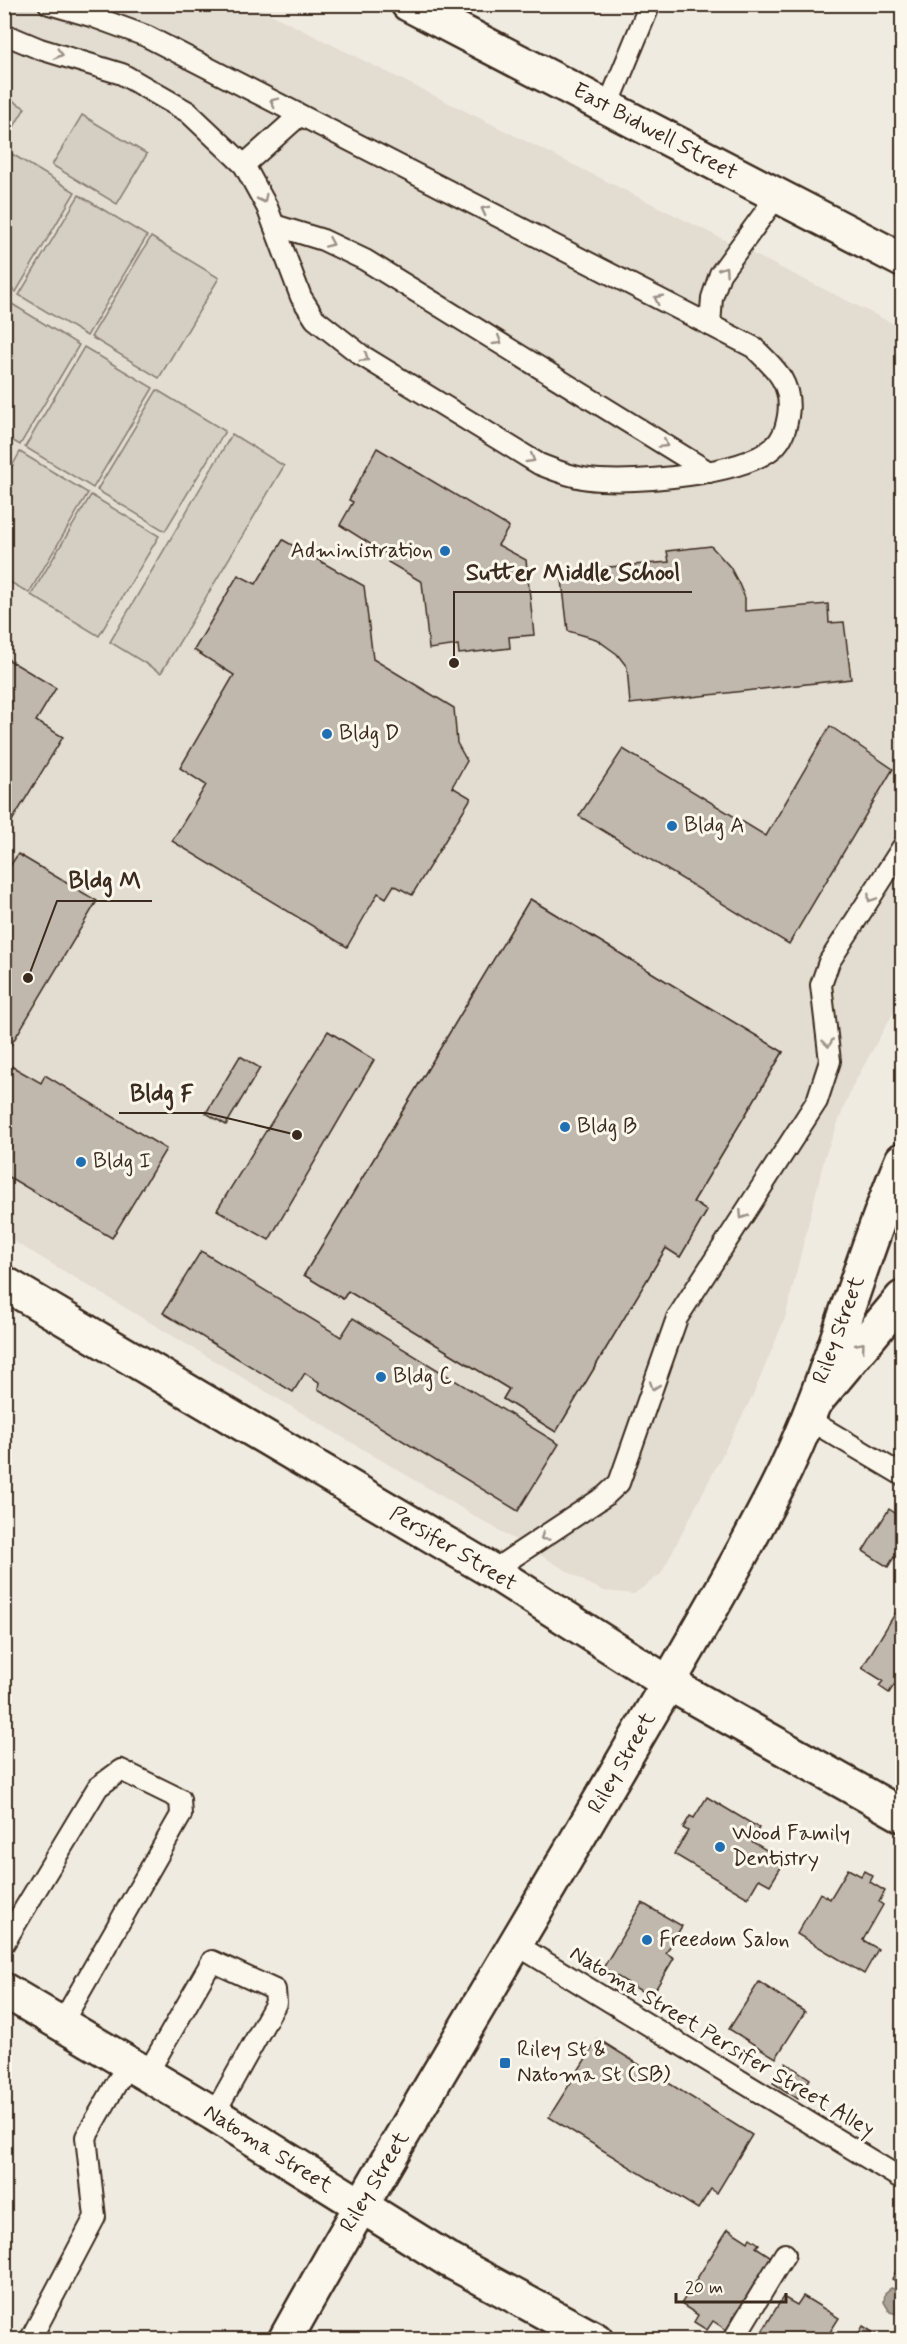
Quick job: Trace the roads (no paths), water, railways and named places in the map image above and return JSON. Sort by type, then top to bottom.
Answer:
[{"type":"main road","name":"East Bidwell Street","points":[[408,4],[903,260]]},
{"type":"main road","name":"Riley Street","points":[[285,2340],[360,2206],[517,1945],[668,1683],[776,1489],[808,1413],[903,1160]]},
{"type":"main road","name":"Persifer Street","points":[[4,1283],[492,1571],[668,1683],[903,1815]]},
{"type":"main road","points":[[808,1413],[903,1298]]},
{"type":"main road","name":"Natoma Street","points":[[4,1990],[214,2114],[450,2261],[596,2340]]},
{"type":"lane","points":[[4,34],[40,49],[122,74],[149,87],[188,112],[244,165],[274,225],[301,297],[315,319],[361,355],[538,464],[566,475],[599,480],[709,472],[751,460],[773,448],[786,430],[790,402],[780,372],[753,347],[146,36],[49,4]]},
{"type":"lane","points":[[608,106],[650,4]]},
{"type":"lane","points":[[244,165],[300,115]]},
{"type":"lane","points":[[710,326],[711,298],[720,274],[777,196]]},
{"type":"lane","points":[[274,225],[323,240],[365,260],[709,472]]},
{"type":"lane","points":[[492,1571],[605,1496],[619,1483],[676,1318],[817,1101],[830,1061],[821,985],[829,962],[903,848]]},
{"type":"lane","points":[[808,1413],[903,1475]]},
{"type":"lane","points":[[4,1943],[98,1787],[113,1773],[121,1770],[180,1799],[181,1815],[62,2023]]},
{"type":"lane","name":"Natoma Street Persifer Street Alley","points":[[517,1945],[903,2179]]},
{"type":"lane","points":[[30,2340],[95,2217],[86,2137],[212,1961],[275,1990],[276,2003],[214,2114]]},
{"type":"lane","points":[[733,2340],[785,2254]]},
{"type":"place","name":"Administration","points":[[445,551]]},
{"type":"place","name":"Sutter Middle School","points":[[454,663]]},
{"type":"place","name":"Bldg D","points":[[327,734]]},
{"type":"place","name":"Bldg A","points":[[672,826]]},
{"type":"place","name":"Bldg M","points":[[28,978]]},
{"type":"place","name":"Bldg B","points":[[565,1127]]},
{"type":"place","name":"Bldg F","points":[[297,1135]]},
{"type":"place","name":"Bldg I","points":[[81,1162]]},
{"type":"place","name":"Bldg C","points":[[381,1377]]},
{"type":"place","name":"Wood Family Dentistry","points":[[720,1847]]},
{"type":"place","name":"Freedom Salon","points":[[647,1940]]},
{"type":"place","name":"Riley St & Natoma St (SB)","points":[[505,2063]]}]
